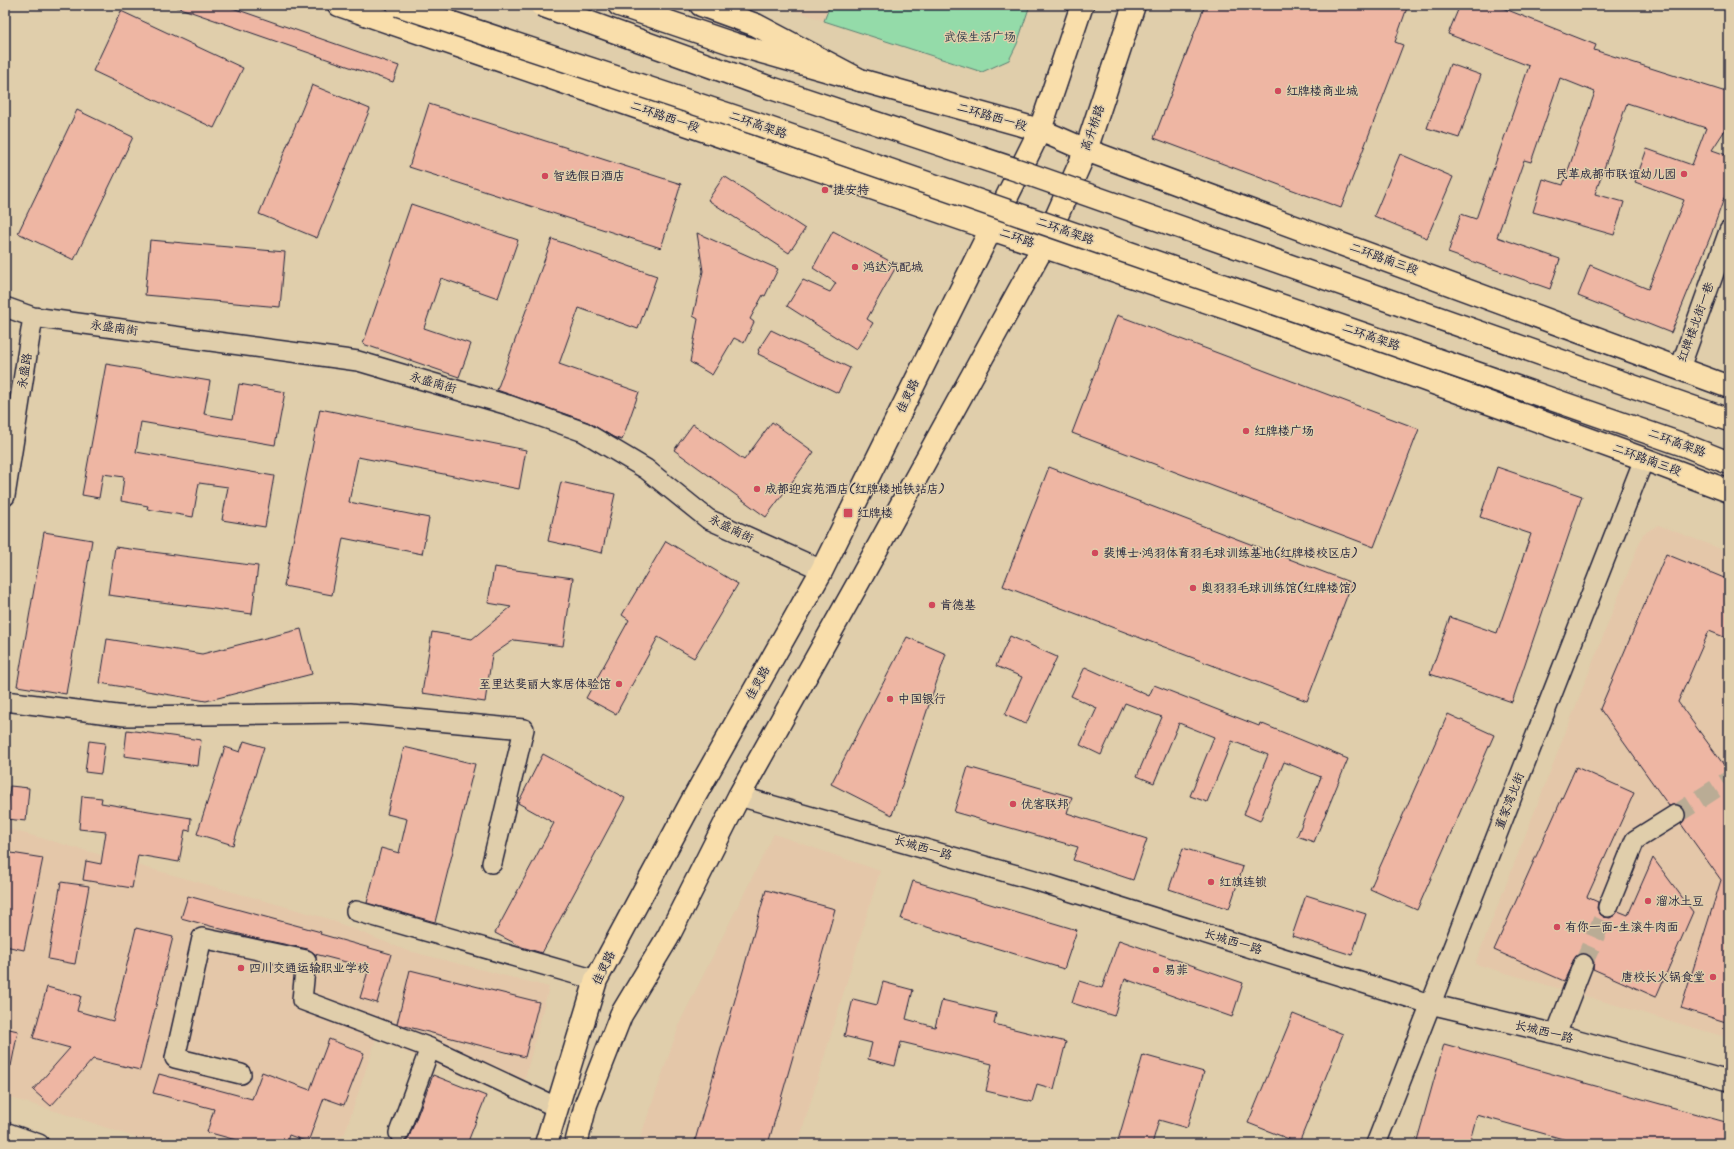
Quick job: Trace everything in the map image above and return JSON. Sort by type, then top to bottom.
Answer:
[{"type":"main road","name":"二环路西一段","points":[[339,5],[991,229]]},
{"type":"main road","name":"二环高架路","points":[[398,5],[754,123],[1684,445],[1729,463]]},
{"type":"main road","points":[[541,5],[765,86],[1020,171],[1729,420]]},
{"type":"main road","points":[[619,5],[734,44],[860,80]]},
{"type":"main road","name":"二环路西一段","points":[[701,5],[756,25],[860,80],[1040,130]]},
{"type":"main road","points":[[991,229],[1040,130],[1082,5]]},
{"type":"main road","name":"高升桥路","points":[[1043,247],[1086,150],[1134,5]]},
{"type":"main road","name":"二环路南三段","points":[[1040,130],[1086,150],[1729,386]]},
{"type":"main road","name":"二环路","points":[[991,229],[1043,247]]},
{"type":"main road","name":"佳灵路","points":[[546,1144],[556,1107],[596,980],[692,801],[822,570],[991,229]]},
{"type":"main road","points":[[576,1144],[586,1104],[621,1015],[668,937],[739,796],[1043,247]]},
{"type":"main road","name":"二环路南三段","points":[[1043,247],[1229,309],[1729,491]]},
{"type":"street","name":"红牌楼北街一巷","points":[[1680,368],[1729,231]]},
{"type":"street","name":"永盛南街","points":[[5,307],[33,317],[358,361],[508,404],[584,432],[646,469],[708,519],[822,570]]},
{"type":"street","name":"永盛路","points":[[5,496],[33,317]]},
{"type":"street","name":"董家湾北街","points":[[1376,1144],[1644,459]]},
{"type":"street","points":[[5,701],[125,716],[350,713],[524,729],[492,863]]},
{"type":"street","name":"长城西一路","points":[[739,796],[1034,880],[1430,1004],[1556,1034],[1729,1081]]},
{"type":"street","points":[[1608,906],[1635,840],[1675,815]]},
{"type":"street","points":[[356,912],[596,980]]},
{"type":"street","points":[[241,1074],[175,1058],[202,938],[306,960],[302,1000],[430,1048],[556,1107]]},
{"type":"street","points":[[1556,1034],[1583,964]]},
{"type":"street","points":[[399,1133],[430,1048]]},
{"type":"street","points":[[5,1132],[39,1144]]},
{"type":"shaded area","points":[[782,5],[830,5],[824,21]]},
{"type":"shaded area","points":[[1658,525],[1729,552],[1729,1038],[1475,964],[1643,534]]},
{"type":"shaded area","name":"四川交通运输职业学校","points":[[5,828],[326,918],[405,950],[549,987],[519,1101],[376,1039],[345,1133],[333,1144],[154,1144],[78,1118],[5,1096]]},
{"type":"shaded area","points":[[774,834],[880,871],[798,1144],[638,1144],[681,1020]]},
{"type":"green space","name":"武侯生活广场","points":[[830,5],[1030,5],[1017,44],[1009,60],[982,72],[824,21]]},
{"type":"building","points":[[178,5],[224,5],[399,66],[393,82],[177,7]]},
{"type":"building","name":"红牌楼商业城","points":[[1205,5],[1408,5],[1395,42],[1403,45],[1341,208],[1154,138]]},
{"type":"building","points":[[1460,5],[1495,5],[1596,45],[1594,50],[1729,93],[1729,124],[1712,150],[1729,156],[1729,184],[1711,235],[1671,333],[1578,296],[1590,265],[1648,289],[1684,200],[1635,182],[1647,149],[1692,165],[1706,128],[1627,103],[1595,194],[1624,202],[1614,235],[1533,212],[1543,179],[1563,185],[1595,92],[1560,78],[1531,162],[1524,160],[1497,237],[1560,259],[1550,289],[1448,253],[1461,214],[1476,219],[1529,66],[1448,34]]},
{"type":"building","points":[[121,11],[243,68],[214,128],[93,71]]},
{"type":"building","points":[[1450,64],[1481,75],[1459,138],[1427,128]]},
{"type":"building","points":[[312,85],[370,109],[317,238],[259,214]]},
{"type":"building","name":"智选假日酒店","points":[[429,104],[681,184],[661,248],[409,167]]},
{"type":"building","points":[[77,110],[133,137],[74,260],[18,233]]},
{"type":"building","points":[[1400,154],[1453,177],[1427,238],[1374,216]]},
{"type":"building","points":[[724,176],[805,229],[789,253],[708,200]]},
{"type":"building","points":[[411,204],[518,240],[498,298],[441,278],[424,328],[471,344],[459,377],[363,344]]},
{"type":"building","points":[[833,231],[897,265],[867,319],[873,323],[856,350],[787,306],[803,280],[830,292],[836,283],[813,268]]},
{"type":"building","points":[[697,233],[778,269],[765,296],[763,295],[750,319],[754,322],[744,343],[734,338],[712,375],[690,362],[698,319],[693,316],[703,271]]},
{"type":"building","points":[[552,239],[657,276],[638,329],[579,308],[559,364],[639,392],[622,440],[613,437],[588,422],[497,390]]},
{"type":"building","points":[[150,240],[285,252],[280,307],[145,295]]},
{"type":"building","name":"红牌楼广场","points":[[1117,315],[1419,429],[1374,547],[1072,433]]},
{"type":"building","points":[[771,330],[850,368],[838,393],[758,354],[758,350]]},
{"type":"building","points":[[106,364],[210,381],[204,414],[233,419],[239,384],[285,392],[275,445],[141,422],[136,452],[274,476],[265,527],[222,520],[228,487],[199,483],[193,517],[147,509],[148,506],[121,501],[124,477],[103,474],[99,498],[82,495]]},
{"type":"building","points":[[320,409],[526,450],[519,489],[358,457],[349,502],[429,518],[422,554],[343,538],[332,595],[284,586]]},
{"type":"building","name":"成都迎宾苑酒店(红牌楼地铁站店)","points":[[772,422],[814,452],[766,517],[674,450],[693,424],[744,460]]},
{"type":"building","points":[[1049,467],[1352,583],[1307,701],[1003,586]]},
{"type":"building","points":[[1497,467],[1582,496],[1512,702],[1430,674],[1450,617],[1497,633],[1531,534],[1480,517]]},
{"type":"building","points":[[561,482],[615,494],[602,553],[548,541]]},
{"type":"building","points":[[44,532],[92,540],[66,694],[17,686]]},
{"type":"building","points":[[666,541],[738,584],[694,658],[658,637],[616,714],[586,698],[629,620],[622,615]]},
{"type":"building","points":[[115,547],[258,566],[252,614],[108,595]]},
{"type":"building","points":[[1666,554],[1729,580],[1729,639],[1709,631],[1678,702],[1729,772],[1729,1023],[1681,1008],[1721,880],[1681,824],[1686,815],[1684,809],[1675,804],[1669,806],[1600,709]]},
{"type":"building","points":[[494,567],[573,578],[563,646],[514,640],[492,655],[485,702],[422,693],[432,632],[472,639],[511,607],[488,603]]},
{"type":"building","points":[[301,629],[312,674],[206,701],[100,683],[107,639],[202,654]]},
{"type":"building","points":[[1010,636],[1057,657],[1026,724],[1005,715],[1022,677],[996,666]]},
{"type":"building","points":[[907,637],[946,654],[892,815],[831,784]]},
{"type":"building","points":[[1085,667],[1149,696],[1154,685],[1259,726],[1260,723],[1348,759],[1314,842],[1297,836],[1321,777],[1284,762],[1260,821],[1244,814],[1268,755],[1232,741],[1207,802],[1190,796],[1214,737],[1179,723],[1154,783],[1137,776],[1162,717],[1125,703],[1101,755],[1080,745],[1097,708],[1071,696]]},
{"type":"building","points":[[1448,714],[1494,735],[1417,910],[1370,889]]},
{"type":"building","points":[[127,730],[201,740],[198,766],[124,756]]},
{"type":"building","points":[[89,741],[105,743],[101,774],[85,772]]},
{"type":"building","points":[[244,741],[264,747],[233,845],[197,834],[225,747],[240,752]]},
{"type":"building","points":[[404,747],[475,764],[435,922],[367,903],[381,848],[399,853],[407,819],[387,814]]},
{"type":"building","points":[[543,754],[625,798],[542,953],[522,947],[495,933],[554,823],[518,803]]},
{"type":"building","name":"优客联邦","points":[[968,767],[1072,797],[1067,813],[1147,839],[1133,880],[1073,860],[1078,847],[954,812]]},
{"type":"building","points":[[1576,767],[1634,793],[1587,897],[1598,902],[1597,908],[1600,914],[1604,917],[1610,918],[1618,911],[1628,915],[1653,858],[1693,912],[1656,997],[1593,969],[1594,962],[1587,954],[1581,953],[1576,956],[1564,981],[1494,950]]},
{"type":"building","points":[[10,786],[29,788],[26,821],[6,819]]},
{"type":"building","points":[[82,796],[102,798],[101,803],[191,818],[190,831],[185,830],[179,862],[138,855],[132,888],[83,880],[86,861],[101,864],[106,832],[79,829]]},
{"type":"building","points":[[1183,848],[1243,867],[1229,909],[1169,889]]},
{"type":"building","points":[[5,852],[43,858],[24,950],[5,946]]},
{"type":"building","points":[[913,881],[1077,930],[1064,969],[901,919]]},
{"type":"building","points":[[61,882],[89,886],[75,964],[48,959]]},
{"type":"building","points":[[766,890],[835,909],[768,1144],[694,1144]]},
{"type":"building","points":[[1306,895],[1366,914],[1352,955],[1292,936]]},
{"type":"building","points":[[188,896],[321,932],[320,934],[391,954],[377,1003],[360,998],[369,968],[315,954],[308,949],[254,938],[181,918]]},
{"type":"building","points":[[136,928],[173,937],[140,1070],[93,1059],[51,1106],[33,1090],[70,1048],[33,1038],[47,987],[81,996],[77,1011],[113,1021]]},
{"type":"building","points":[[1119,940],[1243,983],[1232,1017],[1125,979],[1114,1016],[1072,1003],[1079,981],[1102,988]]},
{"type":"building","points":[[410,970],[539,1002],[525,1057],[397,1024]]},
{"type":"building","points":[[883,982],[913,990],[906,1019],[935,1027],[942,1000],[996,1013],[994,1024],[1066,1042],[1054,1089],[1037,1084],[1032,1102],[986,1091],[992,1064],[901,1042],[895,1066],[868,1059],[872,1043],[844,1036],[853,999],[877,1005]]},
{"type":"building","points":[[1293,1014],[1343,1034],[1299,1143],[1248,1123]]},
{"type":"building","points":[[5,1028],[18,1031],[11,1066],[5,1066]]},
{"type":"building","points":[[329,1039],[364,1053],[344,1105],[324,1098],[308,1142],[289,1135],[286,1144],[235,1144],[236,1140],[207,1132],[214,1109],[153,1093],[159,1074],[252,1099],[262,1072],[310,1090]]},
{"type":"building","points":[[1444,1044],[1729,1123],[1729,1144],[1581,1144],[1477,1115],[1469,1144],[1416,1144]]},
{"type":"building","points":[[1143,1055],[1204,1072],[1187,1128],[1159,1120],[1152,1144],[1117,1144]]},
{"type":"building","points":[[433,1075],[486,1096],[467,1144],[405,1144]]},
{"type":"tunnel","points":[[1675,815],[1729,780]]},
{"type":"tunnel","points":[[1583,964],[1608,907]]},
{"type":"place","name":"红牌楼商业城","points":[[1278,91]]},
{"type":"place","name":"民革成都市联谊幼儿园","points":[[1684,174]]},
{"type":"place","name":"智选假日酒店","points":[[545,176]]},
{"type":"place","name":"捷安特","points":[[825,190]]},
{"type":"place","name":"鸿达汽配城","points":[[855,267]]},
{"type":"place","name":"红牌楼广场","points":[[1246,431]]},
{"type":"place","name":"成都迎宾苑酒店(红牌楼地铁站店)","points":[[757,489]]},
{"type":"place","name":"红牌楼","points":[[848,513]]},
{"type":"place","name":"裴博士·鸿羽体育羽毛球训练基地(红牌楼校区店)","points":[[1095,553]]},
{"type":"place","name":"奥羽羽毛球训练馆(红牌楼馆)","points":[[1193,588]]},
{"type":"place","name":"肯德基","points":[[932,605]]},
{"type":"place","name":"至里达斐丽大家居体验馆","points":[[619,684]]},
{"type":"place","name":"中国银行","points":[[890,699]]},
{"type":"place","name":"优客联邦","points":[[1013,804]]},
{"type":"place","name":"红旗连锁","points":[[1211,882]]},
{"type":"place","name":"溜冰土豆","points":[[1648,901]]},
{"type":"place","name":"有你一面-生滚牛肉面","points":[[1557,927]]},
{"type":"place","name":"四川交通运输职业学校","points":[[241,968]]},
{"type":"place","name":"易菲","points":[[1156,970]]},
{"type":"place","name":"唐校长火锅食堂","points":[[1713,977]]}]
